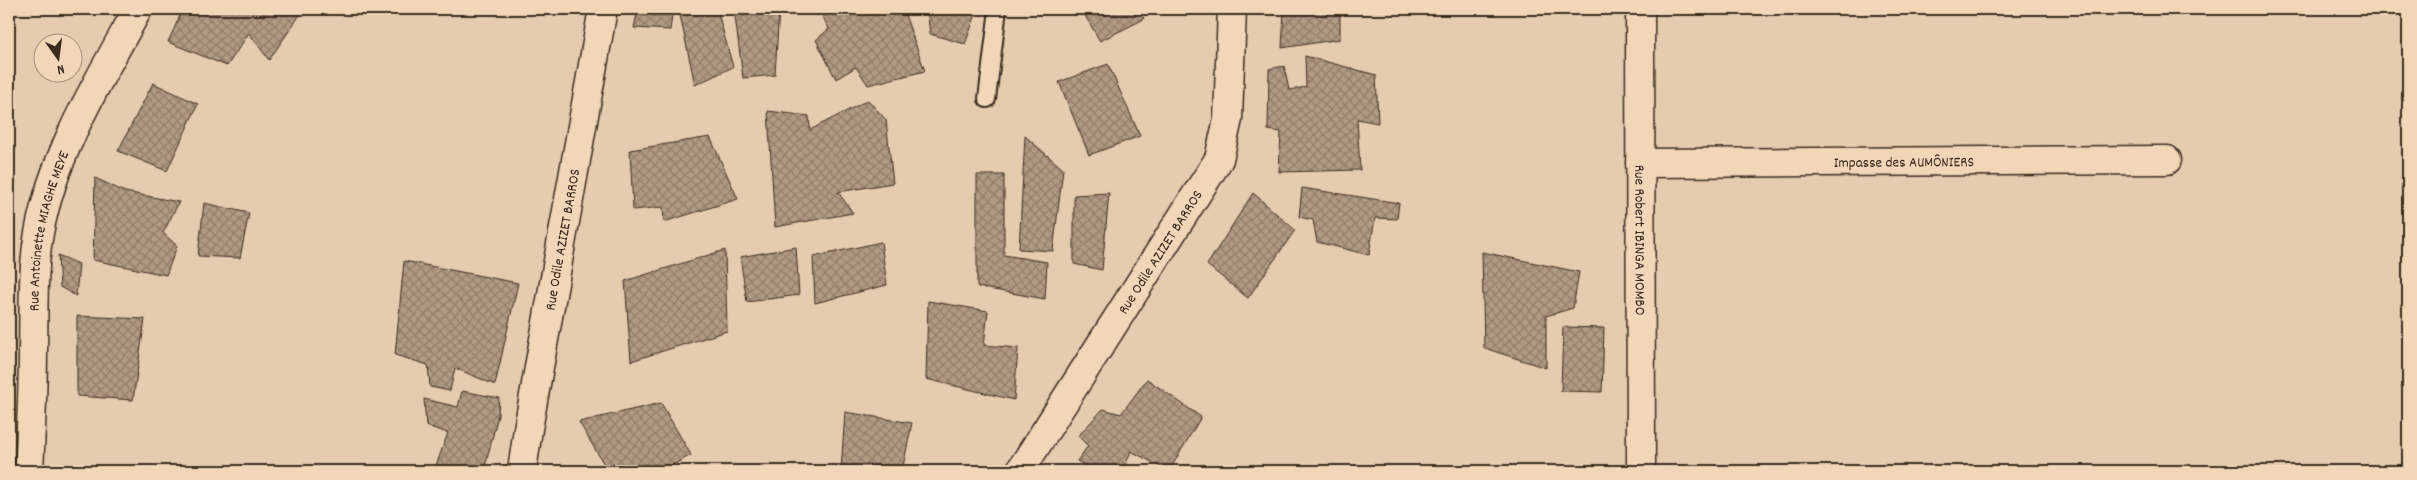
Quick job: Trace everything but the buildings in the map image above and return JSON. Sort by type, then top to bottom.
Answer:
[{"type":"street","name":"Rue Antoinette MIAGHE MEYE","points":[[29,471],[33,395],[34,289],[39,234],[51,184],[83,111],[138,9]]},
{"type":"street","name":"Rue Odile AZIZET BARROS","points":[[522,471],[603,9]]},
{"type":"street","name":"Rue Odile AZIZET BARROS","points":[[1020,471],[1219,159],[1228,119],[1232,9]]},
{"type":"street","name":"Rue Robert IBINGA MOMBO","points":[[1640,9],[1640,471]]},
{"type":"street","name":"Impasse des AUMÔNIERS","points":[[1640,163],[2167,160]]},
{"type":"lane","points":[[987,99],[998,9]]}]
